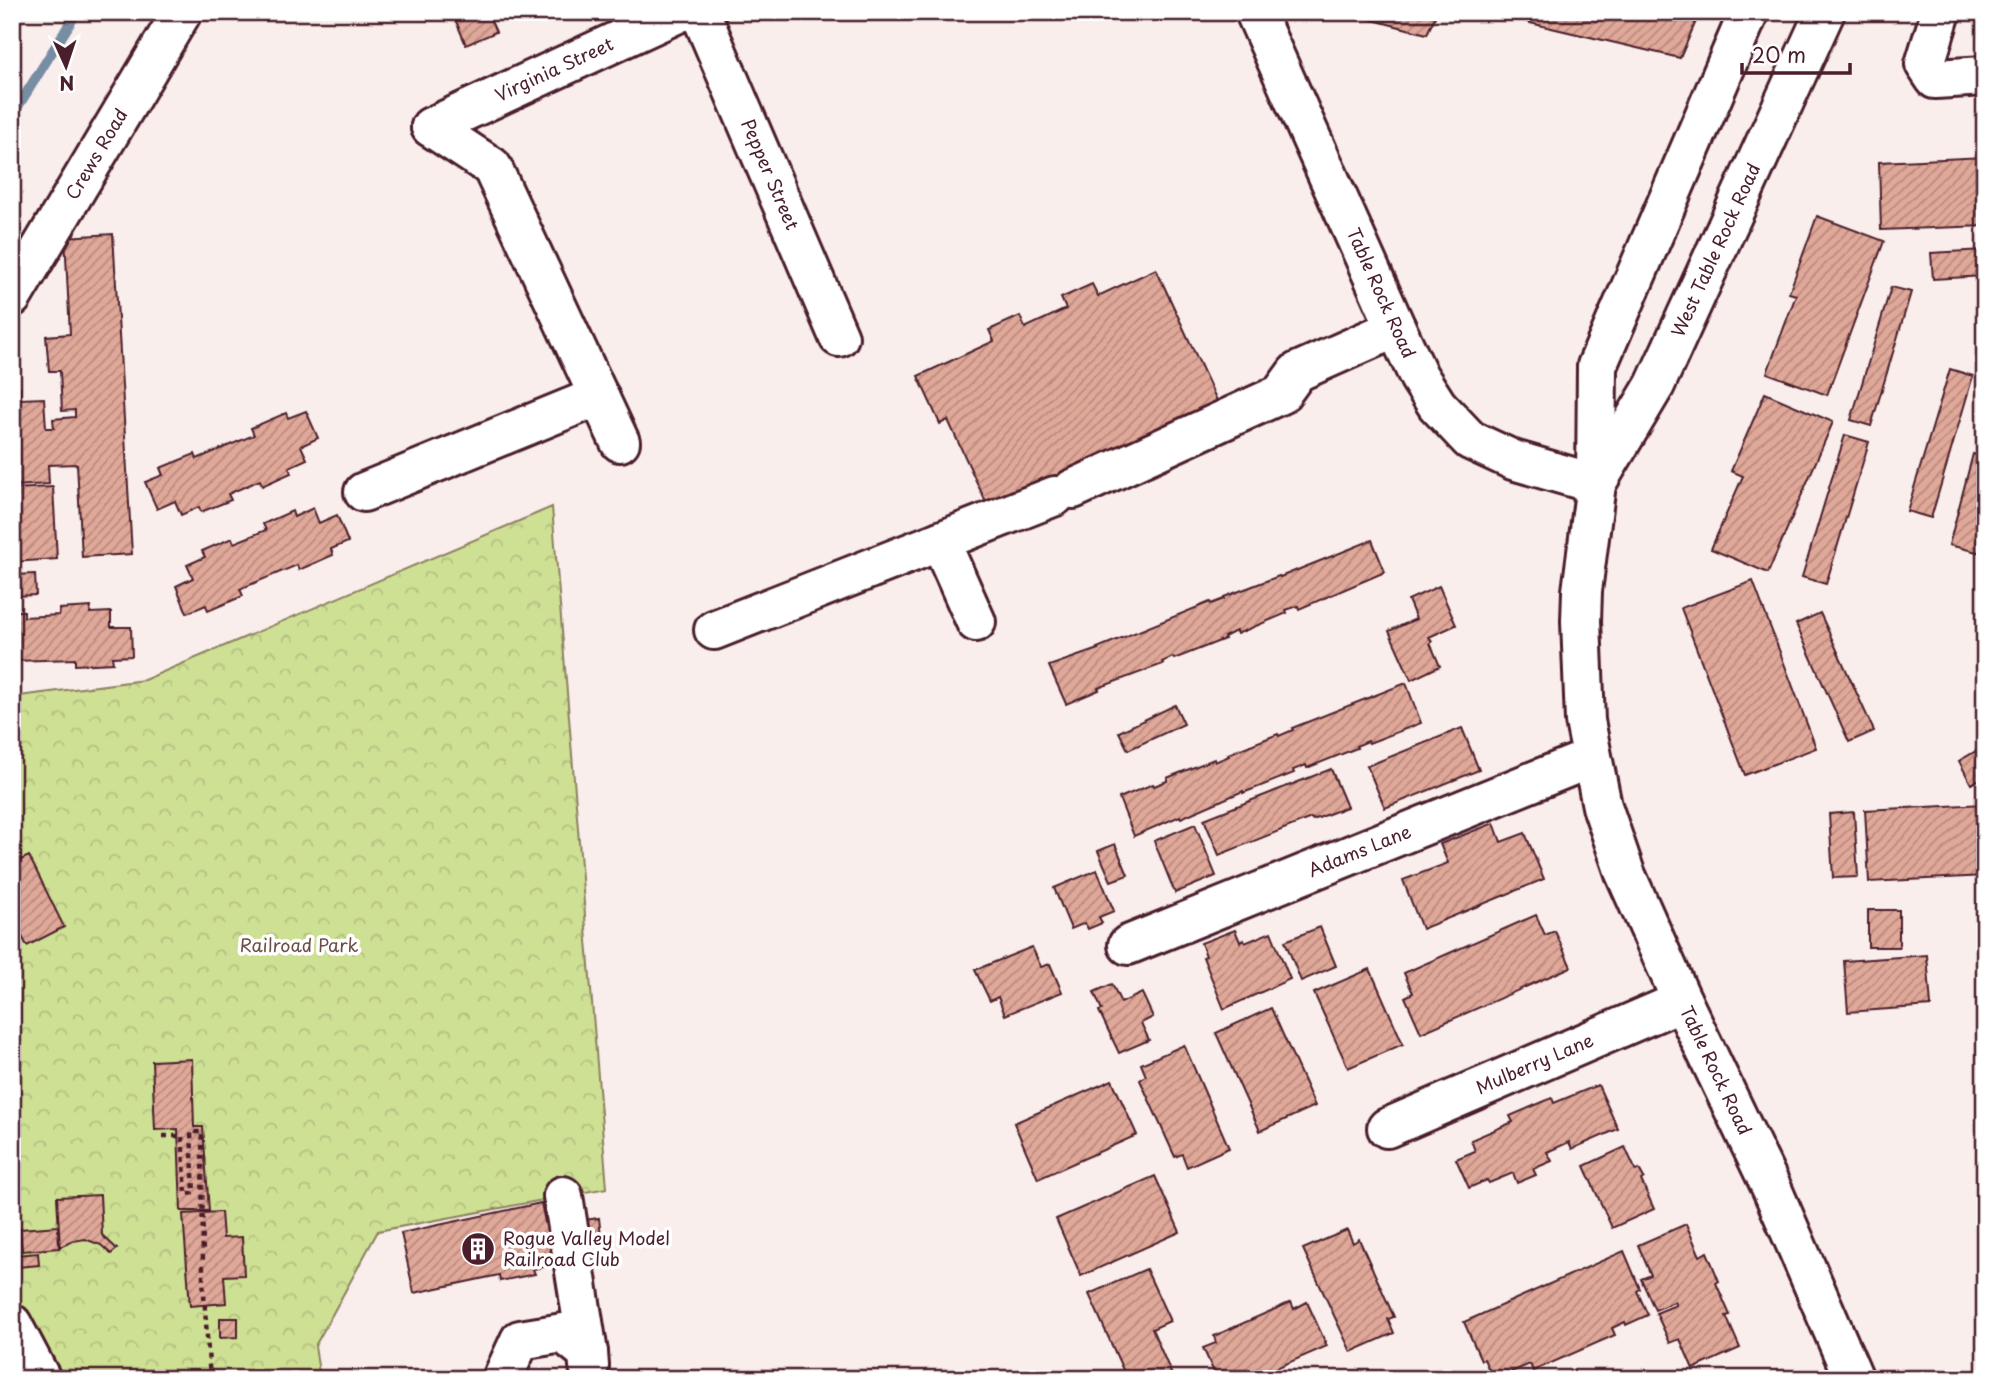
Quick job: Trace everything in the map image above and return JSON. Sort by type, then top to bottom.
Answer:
[{"type":"street","name":"Crews Road","points":[[12,297],[182,12]]},
{"type":"street","name":"Virginia Street","points":[[598,396],[492,167],[431,127],[680,12]]},
{"type":"street","name":"Pepper Street","points":[[700,12],[839,337]]},
{"type":"street","name":"Table Rock Road","points":[[1255,12],[1396,328],[1419,377],[1437,405],[1470,440],[1513,460],[1596,484]]},
{"type":"street","name":"West Table Rock Road","points":[[1591,758],[1585,721],[1581,621],[1596,484],[1597,366],[1749,12]]},
{"type":"street","name":"West Table Rock Road","points":[[1596,484],[1655,386],[1825,12]]},
{"type":"street","points":[[1941,12],[1925,64],[1935,79],[1985,76]]},
{"type":"street","points":[[714,629],[1064,492],[1281,394],[1297,372],[1396,328]]},
{"type":"street","points":[[364,492],[598,396],[620,442]]},
{"type":"street","points":[[940,541],[976,622]]},
{"type":"street","name":"Table Rock Road","points":[[1591,758],[1602,806],[1625,873],[1682,1001],[1772,1189],[1854,1379]]},
{"type":"street","name":"Adams Lane","points":[[1128,945],[1591,758]]},
{"type":"street","name":"Mulberry Lane","points":[[1387,1128],[1682,1001]]},
{"type":"street","points":[[563,1196],[589,1366]]},
{"type":"street","points":[[12,1324],[41,1379]]},
{"type":"street","points":[[502,1379],[520,1340],[563,1333],[589,1366]]},
{"type":"path","points":[[163,1136],[181,1136],[186,1194],[194,1193],[191,1132],[202,1132],[203,1280],[209,1379]]},
{"type":"green space","name":"Railroad Park","points":[[552,507],[607,1188],[378,1231],[315,1346],[320,1379],[12,1379],[12,697],[144,680]]},
{"type":"building","points":[[452,12],[487,12],[496,32],[466,45]]},
{"type":"building","points":[[1342,12],[1437,12],[1427,34]]},
{"type":"building","points":[[1504,12],[1700,12],[1680,58],[1530,23]]},
{"type":"building","points":[[1985,157],[1985,226],[1881,230],[1879,162]]},
{"type":"building","points":[[1817,216],[1884,241],[1827,395],[1767,373],[1796,295],[1789,293]]},
{"type":"building","points":[[113,234],[132,554],[82,557],[77,464],[48,465],[49,484],[12,486],[12,388],[20,387],[20,399],[44,398],[46,428],[54,428],[53,419],[75,417],[75,410],[62,411],[60,371],[49,371],[46,336],[70,334],[65,237]]},
{"type":"building","points":[[1985,250],[1985,276],[1933,279],[1931,253]]},
{"type":"building","points":[[1156,269],[1219,405],[989,509],[948,420],[940,424],[918,376],[994,341],[989,330],[1020,316],[1025,328],[1066,309],[1061,298],[1092,284],[1098,296]]},
{"type":"building","points":[[1891,287],[1911,292],[1871,426],[1851,420]]},
{"type":"building","points":[[1950,369],[1973,376],[1931,518],[1907,511]]},
{"type":"building","points":[[1765,393],[1833,422],[1768,573],[1711,549],[1743,476],[1731,471]]},
{"type":"building","points":[[306,411],[318,438],[301,446],[307,459],[289,467],[291,473],[262,486],[260,480],[228,494],[231,500],[201,512],[199,507],[181,515],[175,501],[157,509],[145,482],[163,475],[160,468],[195,454],[197,459],[254,435],[251,428],[286,413],[288,418]]},
{"type":"building","points":[[1845,435],[1869,442],[1826,584],[1802,577]]},
{"type":"building","points":[[1973,454],[1985,457],[1985,554],[1949,545]]},
{"type":"building","points":[[53,487],[57,559],[12,562],[12,489]]},
{"type":"building","points":[[313,508],[319,523],[337,515],[348,542],[331,549],[333,555],[299,570],[297,565],[240,589],[243,596],[208,611],[206,605],[187,613],[176,586],[193,578],[187,565],[205,557],[202,551],[232,538],[234,543],[266,530],[263,524],[292,511],[294,517]]},
{"type":"building","points":[[1372,540],[1385,572],[1299,609],[1298,606],[1286,610],[1287,613],[1237,634],[1236,631],[1224,637],[1225,639],[1174,659],[1173,657],[1162,662],[1163,664],[1098,688],[1099,690],[1066,704],[1049,666]]},
{"type":"building","points":[[35,574],[36,595],[12,596],[12,575]]},
{"type":"building","points":[[1753,581],[1816,748],[1745,775],[1681,608]]},
{"type":"building","points":[[1439,586],[1456,625],[1429,637],[1440,666],[1411,680],[1389,631],[1416,619],[1408,600]]},
{"type":"building","points":[[91,607],[90,613],[111,612],[111,627],[131,627],[132,656],[112,657],[113,663],[75,665],[75,659],[14,661],[12,669],[12,611],[24,611],[24,617],[59,615],[59,609]]},
{"type":"building","points":[[1820,613],[1874,731],[1849,742],[1796,624]]},
{"type":"building","points":[[1406,683],[1421,723],[1369,743],[1368,741],[1307,768],[1306,765],[1293,770],[1294,773],[1134,836],[1119,798],[1167,781],[1167,778],[1214,759],[1215,762],[1229,756],[1228,754],[1278,734],[1279,736],[1293,730],[1292,728]]},
{"type":"building","points":[[1175,705],[1184,724],[1128,750],[1119,732]]},
{"type":"building","points":[[1462,728],[1479,770],[1385,808],[1367,766]]},
{"type":"building","points":[[1983,747],[1985,776],[1971,784],[1959,761]]},
{"type":"building","points":[[1331,769],[1347,807],[1313,820],[1311,818],[1219,855],[1204,819]]},
{"type":"building","points":[[1985,804],[1985,876],[1869,882],[1865,810]]},
{"type":"building","points":[[1854,812],[1858,877],[1833,878],[1829,814]]},
{"type":"building","points":[[1494,823],[1501,842],[1525,833],[1544,879],[1422,929],[1403,880],[1448,863],[1440,844]]},
{"type":"building","points":[[1195,824],[1216,876],[1175,893],[1154,841]]},
{"type":"building","points":[[1115,844],[1128,875],[1111,881],[1098,851]]},
{"type":"building","points":[[29,856],[64,927],[27,946],[12,917],[12,864]]},
{"type":"building","points":[[1097,870],[1114,911],[1099,917],[1102,923],[1088,929],[1085,923],[1071,929],[1054,888]]},
{"type":"building","points":[[1868,910],[1899,910],[1899,947],[1868,947]]},
{"type":"building","points":[[1536,915],[1545,935],[1555,931],[1571,967],[1421,1033],[1405,997],[1413,993],[1404,973]]},
{"type":"building","points":[[1320,927],[1336,966],[1301,981],[1285,941]]},
{"type":"building","points":[[1235,930],[1240,942],[1244,940],[1245,943],[1271,932],[1290,979],[1224,1009],[1203,957],[1206,956],[1201,943]]},
{"type":"building","points":[[1985,931],[1985,957],[1981,958],[1976,932]]},
{"type":"building","points":[[1032,947],[1041,967],[1050,964],[1062,992],[1005,1015],[998,997],[990,1001],[975,970]]},
{"type":"building","points":[[1927,955],[1931,1006],[1848,1012],[1844,961]]},
{"type":"building","points":[[1370,969],[1403,1044],[1348,1068],[1314,993]]},
{"type":"building","points":[[1112,984],[1121,1003],[1142,993],[1153,1017],[1141,1023],[1149,1040],[1119,1053],[1099,1011],[1102,1010],[1094,992]]},
{"type":"building","points":[[1271,1008],[1315,1106],[1260,1131],[1216,1033]]},
{"type":"building","points":[[1184,1045],[1229,1148],[1187,1167],[1182,1154],[1175,1157],[1140,1080],[1146,1076],[1141,1064]]},
{"type":"building","points":[[192,1059],[194,1127],[203,1127],[209,1211],[181,1211],[178,1129],[155,1130],[152,1061]]},
{"type":"building","points":[[1112,1080],[1137,1135],[1038,1179],[1014,1123]]},
{"type":"building","points":[[1598,1085],[1618,1129],[1572,1149],[1569,1142],[1547,1152],[1552,1161],[1533,1169],[1536,1175],[1517,1183],[1513,1173],[1469,1188],[1456,1159],[1475,1151],[1471,1140],[1513,1122],[1510,1116],[1552,1098],[1554,1103]]},
{"type":"building","points":[[1625,1147],[1636,1171],[1639,1169],[1644,1178],[1641,1180],[1654,1209],[1612,1228],[1584,1166]]},
{"type":"building","points":[[1155,1176],[1180,1232],[1081,1276],[1056,1219]]},
{"type":"building","points":[[100,1195],[102,1235],[117,1249],[111,1254],[101,1245],[85,1239],[60,1247],[57,1197]]},
{"type":"building","name":"Rogue Valley Model Railroad Club","points":[[541,1203],[554,1265],[533,1269],[535,1274],[500,1281],[499,1275],[414,1293],[401,1233]]},
{"type":"building","points":[[221,1212],[223,1238],[242,1237],[244,1275],[224,1276],[226,1303],[190,1306],[183,1214]]},
{"type":"building","points":[[599,1218],[601,1237],[579,1240],[577,1221]]},
{"type":"building","points":[[1686,1224],[1700,1256],[1707,1252],[1719,1281],[1716,1283],[1730,1315],[1726,1316],[1740,1348],[1693,1369],[1680,1339],[1670,1343],[1656,1313],[1676,1305],[1674,1302],[1655,1310],[1641,1279],[1651,1275],[1638,1245]]},
{"type":"building","points":[[58,1226],[59,1248],[22,1251],[20,1229]]},
{"type":"building","points":[[1347,1230],[1353,1243],[1359,1239],[1394,1317],[1388,1319],[1394,1333],[1351,1352],[1303,1249]]},
{"type":"building","points":[[1624,1251],[1648,1315],[1612,1328],[1615,1335],[1533,1371],[1530,1364],[1511,1372],[1512,1376],[1507,1379],[1493,1379],[1464,1322]]},
{"type":"building","points":[[38,1253],[39,1265],[18,1267],[17,1255]]},
{"type":"building","points":[[1146,1269],[1170,1321],[1152,1329],[1172,1375],[1165,1379],[1127,1379],[1089,1294]]},
{"type":"building","points":[[1291,1302],[1294,1309],[1307,1302],[1327,1346],[1251,1379],[1217,1379],[1203,1348],[1216,1343],[1214,1336]]},
{"type":"building","points":[[220,1318],[238,1318],[238,1337],[220,1338]]},
{"type":"waterway","points":[[12,116],[77,12]]},
{"type":"place","name":"Rogue Valley Model Railroad Club","points":[[478,1249]]}]
